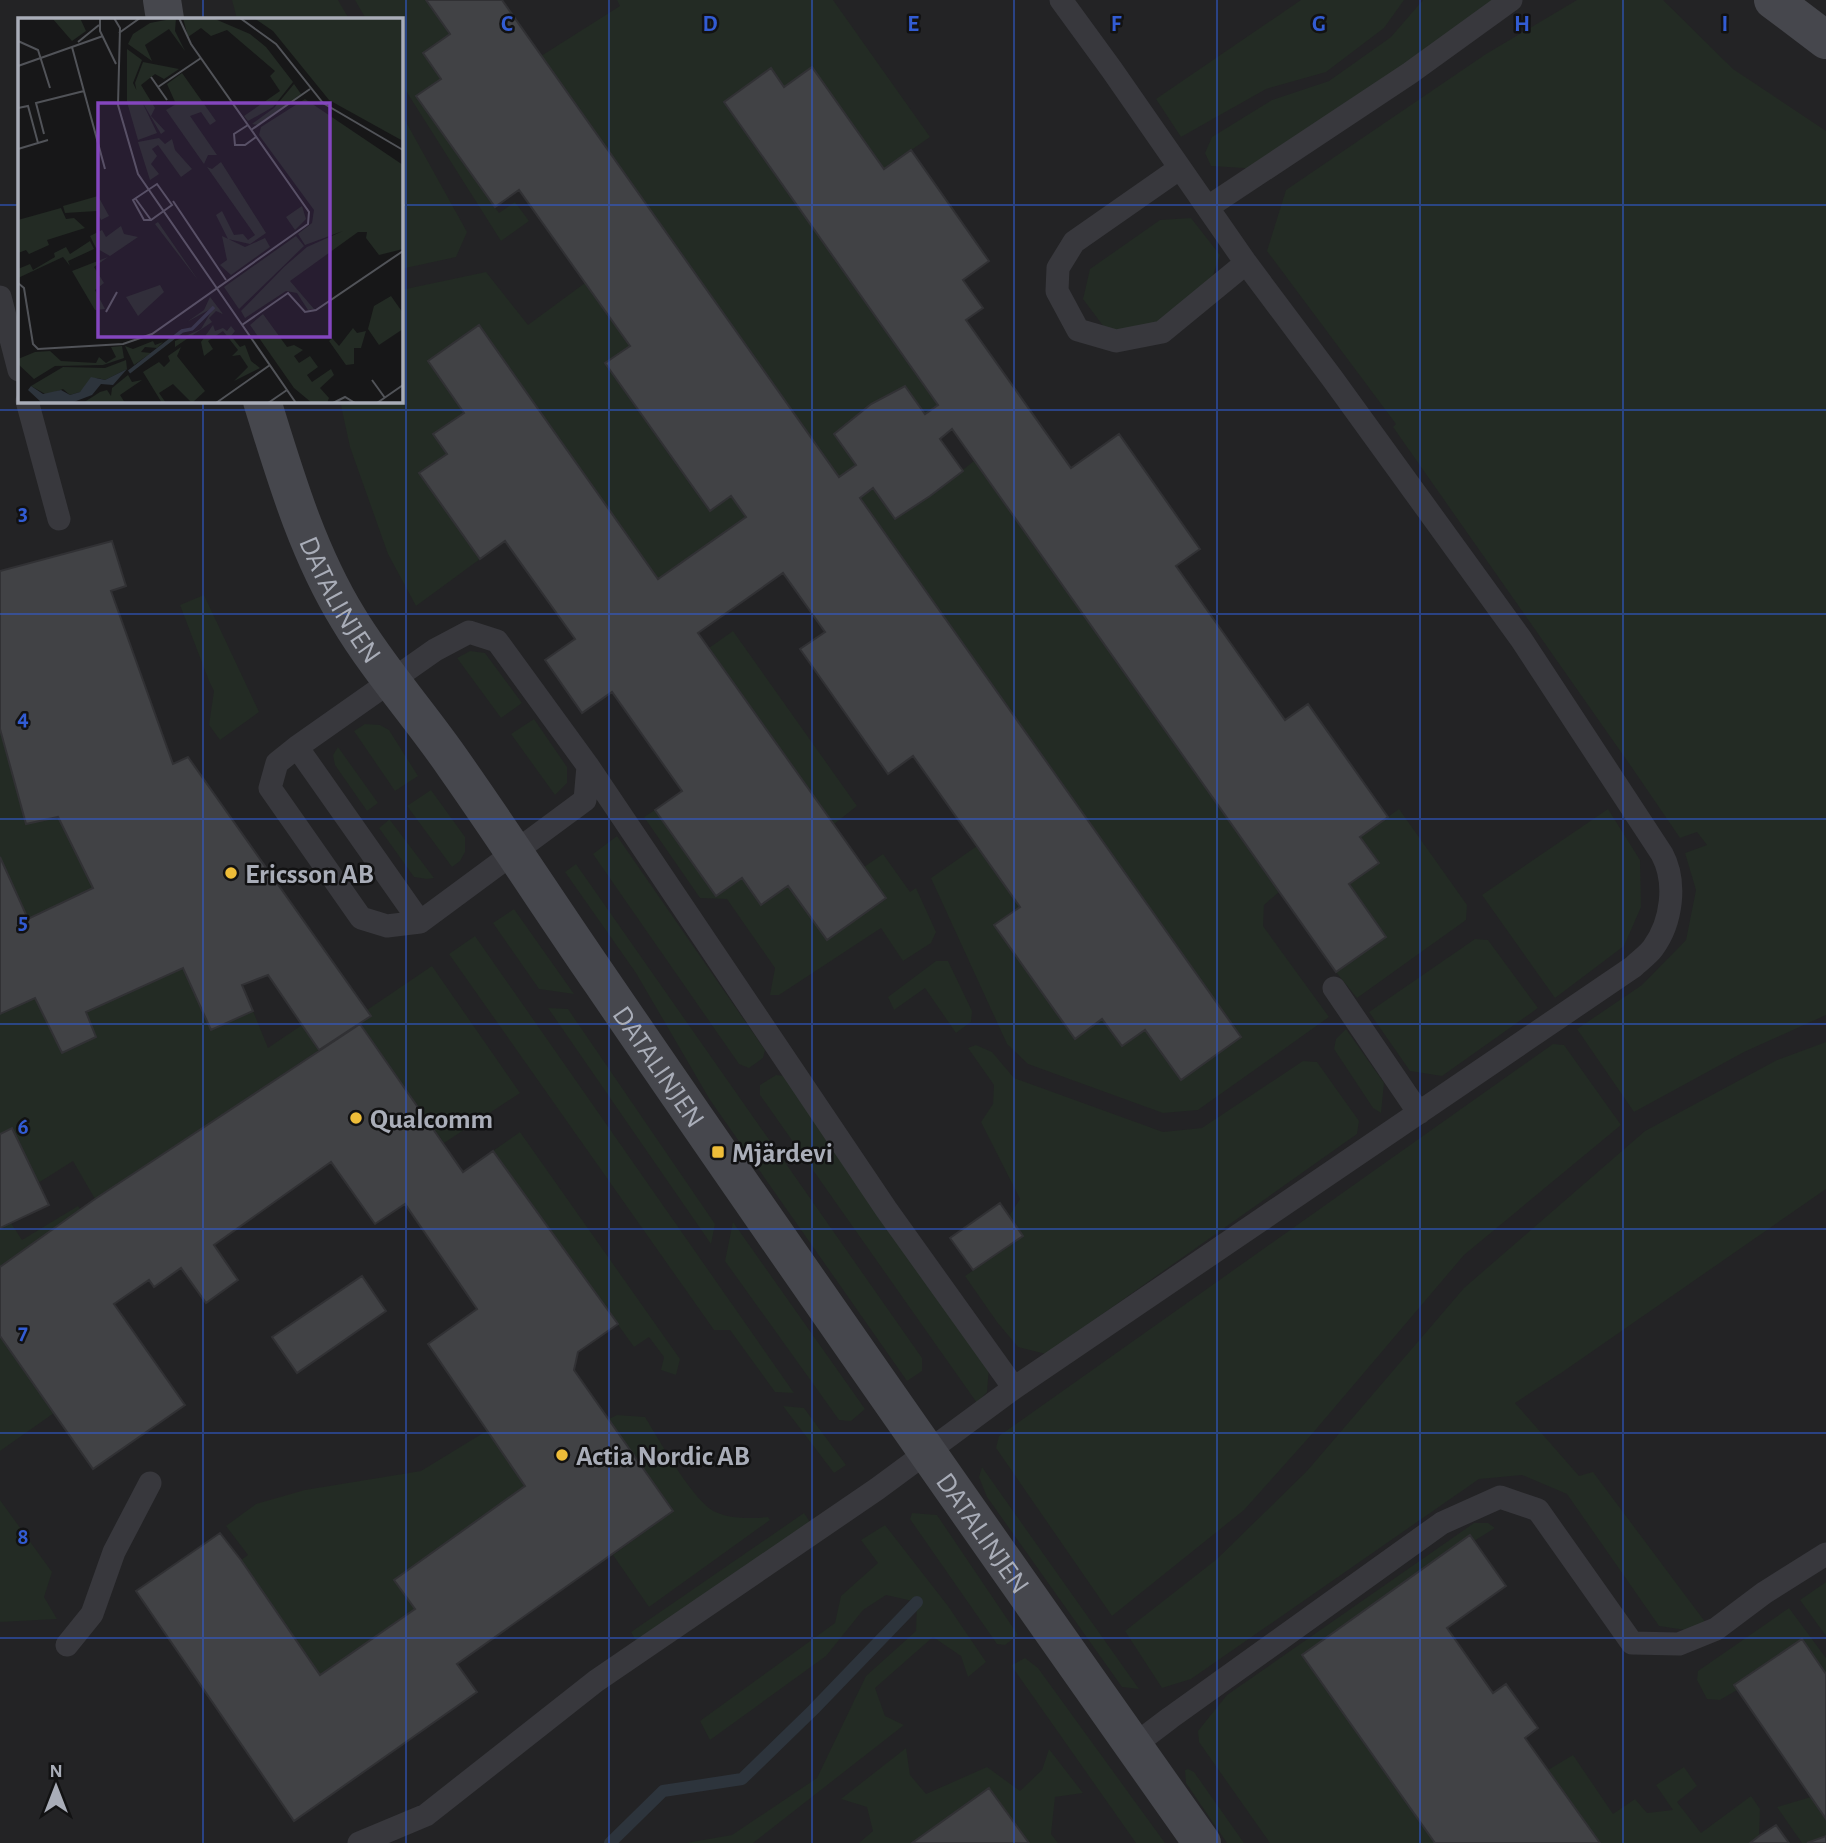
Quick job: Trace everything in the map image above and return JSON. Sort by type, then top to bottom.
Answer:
[{"type":"street","points":[[162,0],[165,18]]},
{"type":"street","points":[[1773,0],[1826,40]]},
{"type":"street","name":"DATALINJEN","points":[[262,402],[288,484],[315,555],[348,618],[453,763],[926,1452],[1202,1843]]},
{"type":"lane","points":[[359,1843],[426,1815],[596,1681],[877,1489],[1014,1388],[1633,967],[1653,948],[1664,925],[1670,901],[1671,878],[1668,866],[1521,639],[1246,263],[1061,0]]},
{"type":"lane","points":[[1208,207],[1410,73],[1511,0]]},
{"type":"lane","points":[[1181,168],[1073,242],[1058,268],[1057,291],[1078,330],[1116,341],[1162,332],[1246,263]]},
{"type":"lane","points":[[0,297],[18,366]]},
{"type":"lane","points":[[27,402],[58,519]]},
{"type":"lane","points":[[588,765],[585,800],[420,922],[387,926],[361,918],[270,788],[277,764],[297,747],[435,650],[470,632],[497,641],[588,765],[886,1209],[1014,1388]]},
{"type":"lane","points":[[297,747],[420,922]]},
{"type":"lane","points":[[1334,988],[1419,1113]]},
{"type":"lane","points":[[67,1645],[92,1614],[114,1552],[150,1483]]},
{"type":"lane","points":[[1133,1746],[1442,1523],[1500,1497],[1538,1510],[1632,1643],[1679,1644],[1716,1629],[1826,1554]]},
{"type":"shaded area","points":[[0,0],[1826,0],[1826,1843],[0,1843]]},
{"type":"shaded area","points":[[232,0],[338,0],[348,18],[237,18]]},
{"type":"shaded area","points":[[355,0],[426,0],[450,34],[423,53],[441,79],[416,96],[499,213],[515,202],[529,221],[501,241],[402,85],[402,18],[365,18]]},
{"type":"shaded area","points":[[617,0],[833,0],[930,137],[884,169],[812,67],[784,87],[771,69],[724,102],[938,405],[925,414],[905,386],[871,404],[835,434],[856,465],[839,477],[541,56],[620,6]]},
{"type":"shaded area","points":[[1301,0],[1404,0],[1384,28],[1326,72],[1266,89],[1181,137],[1156,99]]},
{"type":"shaded area","points":[[1423,0],[1499,0],[1260,169],[1211,166],[1205,153],[1212,137],[1272,100],[1329,81],[1391,37]]},
{"type":"shaded area","points":[[1577,0],[1663,0],[1733,69],[1826,131],[1826,1015],[1744,1052],[1634,1112],[1577,1029],[1642,985],[1686,940],[1696,890],[1685,853],[1707,845],[1697,832],[1680,838],[1393,427],[1396,424],[1267,251],[1286,190],[1486,54]]},
{"type":"shaded area","points":[[402,115],[467,232],[456,257],[402,269]]},
{"type":"shaded area","points":[[1191,218],[1220,255],[1212,278],[1156,325],[1122,334],[1104,327],[1083,299],[1090,269],[1160,220]]},
{"type":"shaded area","points":[[486,272],[528,325],[585,283],[630,346],[605,364],[709,511],[731,496],[746,517],[658,579],[478,325],[428,361],[464,413],[434,434],[447,454],[419,473],[480,559],[416,606],[388,554],[350,447],[340,402],[402,402],[402,290]]},
{"type":"shaded area","points":[[974,461],[1279,892],[1264,905],[1263,926],[1329,1017],[1198,1110],[1163,1113],[1028,1064],[1007,1044],[931,878],[977,846],[1020,907],[994,925],[1074,1038],[1102,1019],[1122,1046],[1145,1030],[1181,1080],[1241,1037],[860,498],[873,488],[895,518],[930,496]]},
{"type":"shaded area","points":[[204,595],[259,712],[220,740],[209,725],[214,691],[180,605]]},
{"type":"shaded area","points":[[733,631],[857,806],[834,824],[709,648]]},
{"type":"shaded area","points":[[470,651],[485,653],[522,703],[501,718],[457,658]]},
{"type":"shaded area","points":[[534,719],[567,767],[567,783],[555,795],[511,734]]},
{"type":"shaded area","points":[[365,724],[380,725],[389,730],[418,776],[395,791],[354,731]]},
{"type":"shaded area","points":[[0,729],[26,823],[58,817],[93,888],[28,919],[0,857]]},
{"type":"shaded area","points":[[338,747],[378,803],[367,811],[335,765],[333,755]]},
{"type":"shaded area","points":[[431,790],[465,837],[465,852],[460,861],[452,867],[407,806]]},
{"type":"shaded area","points":[[1399,809],[1467,905],[1466,920],[1357,998],[1336,972],[1386,937],[1349,884],[1379,863],[1360,837]]},
{"type":"shaded area","points":[[1608,809],[1640,860],[1641,907],[1624,946],[1555,998],[1482,895]]},
{"type":"shaded area","points":[[655,810],[716,896],[742,878],[762,905],[788,886],[827,940],[886,899],[864,867],[883,854],[910,892],[916,888],[936,932],[931,943],[903,961],[881,928],[779,995],[770,995],[775,968],[727,899],[700,898],[644,817]]},
{"type":"shaded area","points":[[390,819],[434,878],[414,877],[379,828]]},
{"type":"shaded area","points":[[617,836],[765,1050],[763,1058],[749,1068],[739,1064],[593,854]]},
{"type":"shaded area","points":[[576,864],[922,1358],[922,1371],[907,1381],[710,1100],[636,973],[565,872]]},
{"type":"shaded area","points":[[514,909],[574,994],[539,989],[493,923]]},
{"type":"shaded area","points":[[475,936],[794,1393],[775,1392],[730,1330],[714,1330],[449,954]]},
{"type":"shaded area","points":[[1475,939],[1488,940],[1538,1008],[1442,1076],[1410,1071],[1369,1012]]},
{"type":"shaded area","points":[[936,961],[948,961],[972,1011],[971,1022],[956,1033],[925,988],[894,1010],[888,997]]},
{"type":"shaded area","points":[[432,966],[520,1093],[444,1143],[360,1024],[371,1016],[367,1010]]},
{"type":"shaded area","points":[[183,968],[211,1030],[253,1011],[268,1048],[302,1025],[319,1050],[95,1199],[73,1161],[38,1183],[13,1128],[0,1134],[0,1014],[35,998],[63,1053],[96,1037],[86,1012]]},
{"type":"shaded area","points":[[548,1008],[568,1009],[715,1224],[711,1244]]},
{"type":"shaded area","points":[[1346,1029],[1384,1083],[1381,1113],[1373,1108],[1334,1049],[1336,1039]]},
{"type":"shaded area","points":[[1826,1042],[1826,1189],[1515,1403],[1579,1476],[1593,1472],[1706,1623],[1692,1631],[1659,1626],[1567,1494],[1522,1475],[1479,1479],[1191,1679],[1162,1688],[1125,1631],[1217,1559],[1307,1471],[1464,1288],[1645,1131],[1777,1060]]},
{"type":"shaded area","points":[[1553,1044],[1564,1045],[1621,1125],[1464,1255],[1244,1510],[1112,1616],[996,1448],[999,1436]]},
{"type":"shaded area","points":[[976,1045],[992,1052],[1014,1078],[1163,1132],[1202,1128],[1303,1061],[1317,1062],[1359,1121],[1357,1134],[1046,1354],[1018,1347],[965,1276],[1023,1236],[1009,1216],[1020,1199],[981,1122],[993,1104],[994,1085],[968,1048]]},
{"type":"shaded area","points":[[776,1075],[785,1076],[989,1367],[987,1392],[977,1403],[760,1095],[760,1085]]},
{"type":"shaded area","points":[[520,1132],[680,1359],[676,1375],[661,1370],[664,1357],[649,1337],[634,1347],[493,1151]]},
{"type":"shaded area","points":[[78,1206],[81,1210],[0,1267],[0,1228],[11,1223],[22,1240]]},
{"type":"shaded area","points":[[733,1222],[865,1409],[851,1421],[839,1420],[725,1261]]},
{"type":"shaded area","points":[[0,1336],[54,1413],[0,1451]]},
{"type":"shaded area","points":[[783,1406],[804,1408],[846,1465],[834,1473]]},
{"type":"shaded area","points":[[617,1415],[645,1417],[683,1478],[709,1508],[729,1516],[768,1517],[770,1520],[649,1607],[613,1555],[673,1511],[609,1419]]},
{"type":"shaded area","points":[[488,1430],[525,1486],[394,1580],[415,1609],[320,1675],[241,1560],[248,1555],[226,1526],[256,1504],[305,1490],[421,1471]]},
{"type":"shaded area","points":[[982,1467],[1139,1689],[1122,1687],[987,1497],[979,1477]]},
{"type":"shaded area","points":[[0,1500],[52,1572],[44,1597],[57,1619],[0,1622]]},
{"type":"shaded area","points":[[804,1513],[810,1522],[637,1643],[631,1632]]},
{"type":"shaded area","points":[[912,1513],[937,1515],[1018,1635],[1005,1645],[997,1644],[910,1519]]},
{"type":"shaded area","points":[[1474,1523],[1488,1523],[1495,1528],[1474,1541],[1470,1536],[1302,1655],[1435,1843],[1270,1843],[1199,1742],[1198,1731],[1227,1695]]},
{"type":"shaded area","points":[[885,1525],[948,1606],[986,1662],[968,1677],[961,1656],[933,1637],[875,1688],[885,1716],[904,1725],[753,1843],[686,1843],[732,1835],[817,1778],[866,1676],[916,1631],[917,1602],[886,1595],[863,1610],[826,1656],[710,1740],[700,1721],[835,1623],[841,1596],[878,1563],[861,1540]]},
{"type":"shaded area","points":[[1826,1582],[1826,1636],[1800,1600]]},
{"type":"shaded area","points":[[1789,1608],[1826,1658],[1826,1674],[1801,1639],[1734,1685],[1737,1690],[1720,1700],[1707,1699],[1697,1680],[1698,1671]]},
{"type":"shaded area","points":[[1025,1658],[1038,1668],[1165,1843],[1136,1843],[1013,1668],[1012,1665]]},
{"type":"shaded area","points":[[906,1748],[910,1775],[926,1794],[987,1767],[1020,1791],[1042,1770],[1049,1749],[1083,1793],[1055,1797],[1051,1834],[1058,1843],[1029,1843],[989,1788],[912,1843],[859,1843],[873,1831],[867,1807],[841,1799]]},
{"type":"shaded area","points":[[1573,1755],[1613,1814],[1635,1799],[1647,1813],[1673,1810],[1656,1785],[1684,1767],[1697,1786],[1677,1802],[1701,1833],[1751,1796],[1760,1809],[1759,1836],[1750,1843],[1600,1843],[1548,1770]]},
{"type":"shaded area","points":[[1185,1770],[1194,1772],[1244,1843],[1227,1843],[1186,1783]]},
{"type":"shaded area","points":[[1811,1797],[1826,1819],[1826,1836],[1802,1843],[1777,1807]]},
{"type":"building","points":[[426,0],[502,0],[839,477],[856,465],[834,434],[871,404],[905,386],[925,414],[938,405],[724,102],[771,68],[784,87],[812,67],[884,169],[911,150],[989,261],[963,280],[983,308],[966,320],[1071,468],[1119,434],[1200,549],[1176,566],[1285,720],[1308,704],[1388,817],[1360,837],[1379,863],[1349,884],[1386,937],[1336,972],[952,429],[940,439],[963,471],[930,496],[895,519],[873,488],[860,498],[1241,1037],[1181,1080],[1145,1030],[1122,1046],[1102,1019],[1075,1039],[994,925],[1020,907],[913,756],[888,774],[800,649],[825,632],[783,573],[698,633],[886,898],[827,940],[788,886],[761,905],[742,878],[716,896],[655,810],[682,791],[612,692],[582,713],[545,660],[575,639],[505,541],[480,559],[419,473],[447,454],[433,434],[464,413],[428,361],[479,325],[658,579],[746,517],[731,496],[710,511],[605,363],[630,346],[519,190],[495,207],[416,96],[441,79],[423,53],[450,34]]},
{"type":"building","points":[[112,541],[126,586],[111,591],[173,764],[188,757],[371,1016],[319,1050],[268,975],[242,985],[253,1011],[211,1030],[183,968],[86,1012],[96,1037],[62,1053],[35,998],[0,1014],[0,857],[28,919],[93,888],[58,817],[26,824],[0,729],[0,571]]},
{"type":"building","points":[[360,1024],[463,1172],[493,1151],[618,1324],[578,1352],[574,1370],[673,1511],[457,1664],[477,1692],[294,1821],[136,1591],[220,1533],[320,1675],[415,1609],[394,1580],[525,1486],[428,1344],[477,1309],[405,1204],[375,1224],[331,1162],[214,1245],[238,1280],[206,1303],[181,1268],[154,1287],[149,1280],[114,1304],[185,1405],[93,1469],[0,1336],[0,1267],[95,1199]]},
{"type":"building","points":[[12,1128],[49,1205],[0,1228],[0,1134]]},
{"type":"building","points":[[1000,1203],[1023,1236],[973,1270],[950,1238]]},
{"type":"building","points":[[362,1276],[386,1311],[297,1373],[272,1337]]},
{"type":"building","points":[[1470,1535],[1506,1586],[1447,1628],[1493,1693],[1506,1684],[1538,1728],[1525,1738],[1600,1843],[1435,1843],[1302,1655]]},
{"type":"building","points":[[1802,1639],[1826,1674],[1826,1819],[1734,1685]]},
{"type":"building","points":[[989,1788],[1029,1843],[912,1843]]},
{"type":"building","points":[[1776,1825],[1789,1843],[1750,1843],[1759,1836]]},
{"type":"building","points":[[1826,1836],[1826,1843],[1807,1843]]},
{"type":"waterway","points":[[610,1843],[663,1791],[742,1779],[917,1602]]},
{"type":"place","name":"Ericsson AB","points":[[231,873]]},
{"type":"place","name":"Qualcomm","points":[[356,1118]]},
{"type":"place","name":"Mjärdevi","points":[[718,1152]]},
{"type":"place","name":"Actia Nordic AB","points":[[562,1455]]}]
